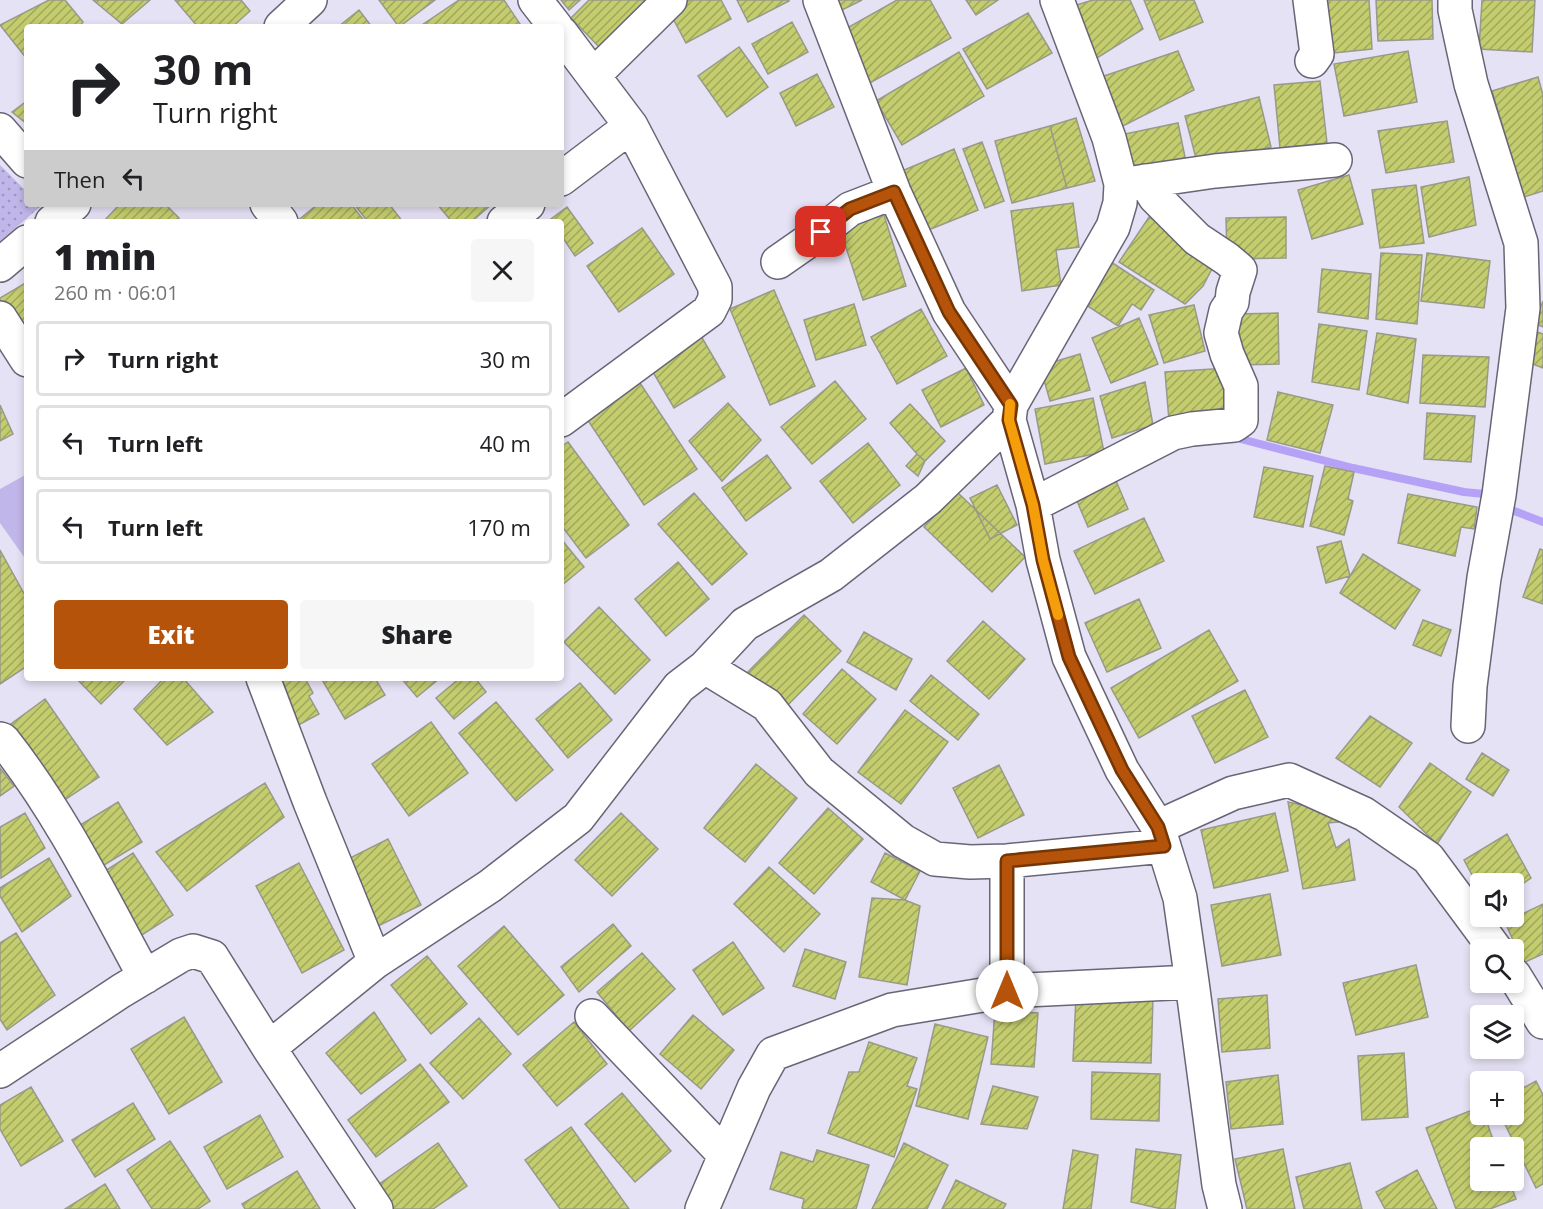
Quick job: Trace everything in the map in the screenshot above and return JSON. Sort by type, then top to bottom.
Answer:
[{"type":"street","points":[[535,0],[554,24]]},
{"type":"street","points":[[594,75],[670,0]]},
{"type":"street","points":[[819,0],[894,192],[949,312],[1010,412],[1033,505],[1043,560],[1069,657],[1122,770],[1161,837],[1180,898],[1224,1209]]},
{"type":"street","points":[[1033,505],[1173,433],[1234,425],[1241,420],[1242,405],[1241,386],[1227,354],[1221,333],[1240,270],[1227,258],[1197,239],[1155,197],[1133,182],[1109,138],[1057,0]]},
{"type":"street","points":[[1310,0],[1317,54],[1312,61]]},
{"type":"street","points":[[1455,0],[1470,84],[1529,229],[1521,243],[1523,308],[1470,686],[1468,726]]},
{"type":"street","points":[[564,37],[631,126],[715,286],[715,299],[709,311],[564,418]]},
{"type":"street","points":[[564,177],[631,126]]},
{"type":"street","points":[[0,130],[24,158]]},
{"type":"street","points":[[1133,182],[1215,171],[1335,160]]},
{"type":"street","points":[[269,1048],[375,962],[490,886],[578,818],[679,687],[705,667],[745,624],[831,575],[928,499],[1010,412],[1113,227],[1120,203],[1133,182]]},
{"type":"street","points":[[778,262],[850,209],[894,192]]},
{"type":"street","points":[[269,207],[279,219]]},
{"type":"street","points":[[508,219],[524,207]]},
{"type":"street","points":[[0,265],[24,245]]},
{"type":"street","points":[[0,318],[24,355]]},
{"type":"street","points":[[705,667],[767,705],[819,772],[903,841],[935,859],[970,862],[1007,861],[1161,837],[1233,793],[1289,780],[1364,814],[1428,858],[1488,939]]},
{"type":"street","points":[[264,681],[375,962]]},
{"type":"street","points":[[0,739],[26,770],[67,833],[145,977]]},
{"type":"street","points":[[1007,861],[1007,991]]},
{"type":"street","points":[[0,1071],[121,990],[181,955],[193,951],[212,957],[269,1048],[376,1209]]},
{"type":"street","points":[[702,1209],[754,1088],[773,1054],[892,1010],[1007,991],[1192,982]]},
{"type":"street","points":[[1524,991],[1543,1022]]},
{"type":"street","points":[[592,1016],[724,1154]]},
{"type":"shaded area","points":[[0,165],[24,189],[24,207],[40,207],[0,241]]},
{"type":"shaded area","points":[[24,476],[24,557],[0,523],[0,489]]},
{"type":"building","points":[[49,0],[65,0],[83,22],[81,24],[24,24],[24,55],[0,25]]},
{"type":"building","points":[[93,0],[150,0],[122,24]]},
{"type":"building","points":[[175,0],[241,0],[250,11],[235,24],[195,24]]},
{"type":"building","points":[[379,0],[435,0],[403,24],[397,24]]},
{"type":"building","points":[[459,0],[504,0],[520,24],[423,24]]},
{"type":"building","points":[[561,0],[580,0],[569,10]]},
{"type":"building","points":[[589,0],[652,0],[602,50],[571,18]]},
{"type":"building","points":[[690,0],[721,0],[731,19],[686,43],[669,11]]},
{"type":"building","points":[[737,0],[789,0],[789,1],[748,22]]},
{"type":"building","points":[[830,0],[862,0],[836,13]]},
{"type":"building","points":[[897,0],[930,0],[951,38],[868,84],[840,32]]},
{"type":"building","points":[[966,0],[998,0],[976,15]]},
{"type":"building","points":[[1093,0],[1130,0],[1143,29],[1094,60],[1070,7]]},
{"type":"building","points":[[1144,0],[1194,0],[1203,22],[1160,40]]},
{"type":"building","points":[[1319,0],[1369,0],[1372,49],[1324,54]]},
{"type":"building","points":[[1376,0],[1432,0],[1433,39],[1378,41]]},
{"type":"building","points":[[1482,0],[1535,0],[1532,52],[1479,49]]},
{"type":"building","points":[[359,10],[370,24],[342,24]]},
{"type":"building","points":[[1028,13],[1052,53],[987,89],[963,49]]},
{"type":"building","points":[[792,22],[808,52],[768,74],[752,44]]},
{"type":"building","points":[[739,47],[768,87],[727,117],[698,76]]},
{"type":"building","points":[[1178,51],[1194,90],[1121,127],[1104,76]]},
{"type":"building","points":[[1408,51],[1417,102],[1344,116],[1334,64]]},
{"type":"building","points":[[959,52],[984,96],[902,145],[876,101]]},
{"type":"building","points":[[817,74],[834,107],[796,126],[780,93]]},
{"type":"building","points":[[1538,77],[1543,95],[1543,191],[1524,197],[1492,91]]},
{"type":"building","points":[[1320,81],[1327,143],[1280,148],[1274,85]]},
{"type":"building","points":[[1259,97],[1271,147],[1198,166],[1185,116]]},
{"type":"building","points":[[24,103],[24,122],[12,112]]},
{"type":"building","points":[[1076,118],[1095,181],[1067,188],[1050,126]]},
{"type":"building","points":[[1447,121],[1454,162],[1386,173],[1378,131]]},
{"type":"building","points":[[1178,123],[1186,162],[1128,175],[1120,135]]},
{"type":"building","points":[[1050,126],[1067,188],[1012,203],[995,141]]},
{"type":"building","points":[[982,142],[1004,201],[985,208],[963,149]]},
{"type":"building","points":[[954,149],[978,210],[926,231],[902,171]]},
{"type":"building","points":[[1349,175],[1363,224],[1312,239],[1298,190]]},
{"type":"building","points":[[1469,177],[1476,225],[1429,237],[1421,187]]},
{"type":"building","points":[[1416,185],[1424,243],[1380,248],[1372,190]]},
{"type":"building","points":[[1073,203],[1079,247],[1056,250],[1061,285],[1022,291],[1011,211]]},
{"type":"building","points":[[117,207],[168,207],[179,218],[178,219],[106,219]]},
{"type":"building","points":[[314,207],[353,207],[363,219],[300,219]]},
{"type":"building","points":[[356,207],[391,207],[401,219],[366,219]]},
{"type":"building","points":[[440,207],[488,207],[474,219],[450,219]]},
{"type":"building","points":[[567,207],[593,243],[575,256],[564,240],[564,219],[551,219]]},
{"type":"building","points":[[884,215],[906,286],[863,300],[840,229]]},
{"type":"building","points":[[1149,217],[1215,263],[1203,286],[1185,304],[1119,262]]},
{"type":"building","points":[[1286,217],[1286,258],[1227,259],[1226,218]]},
{"type":"building","points":[[642,228],[674,274],[619,312],[587,266]]},
{"type":"building","points":[[1381,253],[1422,255],[1417,324],[1376,319]]},
{"type":"building","points":[[1427,253],[1490,261],[1484,308],[1421,301]]},
{"type":"building","points":[[1108,260],[1154,290],[1141,310],[1132,304],[1118,326],[1080,301]]},
{"type":"building","points":[[1322,269],[1371,274],[1368,319],[1318,312]]},
{"type":"building","points":[[24,284],[24,330],[0,302],[0,298]]},
{"type":"building","points":[[774,290],[815,386],[770,405],[730,309]]},
{"type":"building","points":[[1543,301],[1543,327],[1534,323]]},
{"type":"building","points":[[854,304],[866,345],[816,360],[804,320]]},
{"type":"building","points":[[1194,305],[1205,351],[1164,363],[1149,315]]},
{"type":"building","points":[[921,309],[947,356],[897,384],[871,337]]},
{"type":"building","points":[[1278,313],[1279,364],[1236,365],[1235,314]]},
{"type":"building","points":[[1139,318],[1158,364],[1111,383],[1092,338]]},
{"type":"building","points":[[1319,324],[1367,331],[1359,390],[1312,382]]},
{"type":"building","points":[[1535,331],[1543,334],[1543,368],[1525,361]]},
{"type":"building","points":[[1377,333],[1416,339],[1408,403],[1367,394]]},
{"type":"building","points":[[701,336],[725,377],[674,408],[650,367]]},
{"type":"building","points":[[1080,354],[1090,390],[1050,401],[1040,366]]},
{"type":"building","points":[[1423,355],[1489,357],[1485,407],[1420,403]]},
{"type":"building","points":[[966,368],[984,405],[941,427],[922,390]]},
{"type":"building","points":[[1228,368],[1232,416],[1169,421],[1165,372]]},
{"type":"building","points":[[835,381],[866,419],[812,464],[781,427]]},
{"type":"building","points":[[1145,382],[1153,425],[1112,438],[1100,396]]},
{"type":"building","points":[[640,383],[697,469],[644,505],[587,419]]},
{"type":"building","points":[[1278,392],[1333,405],[1320,453],[1267,440]]},
{"type":"building","points":[[1093,398],[1104,452],[1045,464],[1035,409]]},
{"type":"building","points":[[728,403],[761,440],[722,481],[689,441]]},
{"type":"building","points":[[910,404],[945,441],[925,461],[890,423]]},
{"type":"building","points":[[0,405],[13,434],[0,441]]},
{"type":"building","points":[[1427,413],[1475,416],[1471,462],[1424,459]]},
{"type":"building","points":[[568,442],[629,525],[586,558],[564,529],[564,445]]},
{"type":"building","points":[[868,443],[900,485],[853,523],[820,481]]},
{"type":"building","points":[[917,454],[925,461],[918,476],[906,466]]},
{"type":"building","points":[[767,455],[791,488],[746,521],[722,488]]},
{"type":"building","points":[[1325,466],[1354,472],[1348,499],[1353,501],[1344,535],[1310,526]]},
{"type":"building","points":[[1264,467],[1313,476],[1303,527],[1254,517]]},
{"type":"building","points":[[1114,476],[1128,509],[1088,527],[1074,494]]},
{"type":"building","points":[[997,485],[1017,525],[990,539],[970,498]]},
{"type":"building","points":[[957,492],[1025,557],[992,592],[924,527]]},
{"type":"building","points":[[694,493],[747,554],[712,585],[658,524]]},
{"type":"building","points":[[1408,494],[1477,507],[1474,529],[1461,527],[1455,556],[1398,543]]},
{"type":"building","points":[[1144,518],[1164,561],[1095,594],[1074,551]]},
{"type":"building","points":[[1341,541],[1350,576],[1326,583],[1317,547]]},
{"type":"building","points":[[564,543],[584,567],[564,584]]},
{"type":"building","points":[[1540,549],[1543,550],[1543,604],[1523,597]]},
{"type":"building","points":[[0,550],[24,594],[24,668],[0,684]]},
{"type":"building","points":[[1363,554],[1420,590],[1395,629],[1340,593]]},
{"type":"building","points":[[678,562],[709,599],[666,636],[635,599]]},
{"type":"building","points":[[1139,599],[1161,648],[1107,672],[1085,623]]},
{"type":"building","points":[[599,607],[650,660],[615,694],[564,642]]},
{"type":"building","points":[[804,615],[841,651],[783,710],[746,674]]},
{"type":"building","points":[[1423,620],[1451,630],[1441,656],[1413,645]]},
{"type":"building","points":[[983,621],[1025,659],[989,699],[947,661]]},
{"type":"building","points":[[1209,630],[1238,681],[1139,738],[1111,688]]},
{"type":"building","points":[[864,632],[912,659],[896,690],[847,662]]},
{"type":"building","points":[[842,669],[876,699],[837,744],[803,714]]},
{"type":"building","points":[[931,675],[979,714],[958,740],[910,701]]},
{"type":"building","points":[[79,681],[124,681],[101,704]]},
{"type":"building","points":[[161,681],[186,681],[213,712],[167,745],[134,709]]},
{"type":"building","points":[[282,681],[307,681],[313,693],[309,696],[319,714],[293,728],[271,688]]},
{"type":"building","points":[[323,681],[377,681],[385,695],[345,719]]},
{"type":"building","points":[[404,681],[436,681],[417,697]]},
{"type":"building","points":[[456,681],[477,681],[486,692],[454,719],[436,698]]},
{"type":"building","points":[[580,683],[612,720],[568,758],[536,719]]},
{"type":"building","points":[[1245,690],[1268,737],[1215,763],[1192,716]]},
{"type":"building","points":[[45,699],[99,777],[57,805],[0,732]]},
{"type":"building","points":[[496,702],[553,770],[516,801],[459,733]]},
{"type":"building","points":[[905,710],[948,742],[901,804],[858,772]]},
{"type":"building","points":[[1370,716],[1412,743],[1380,787],[1336,758]]},
{"type":"building","points":[[431,722],[468,773],[409,816],[372,764]]},
{"type":"building","points":[[1482,753],[1509,770],[1493,796],[1466,779]]},
{"type":"building","points":[[1430,763],[1471,792],[1437,844],[1399,807]]},
{"type":"building","points":[[756,764],[797,798],[745,862],[704,828]]},
{"type":"building","points":[[999,765],[1024,815],[978,838],[953,788]]},
{"type":"building","points":[[0,768],[14,786],[0,796]]},
{"type":"building","points":[[265,783],[284,817],[187,891],[156,852]]},
{"type":"building","points":[[118,802],[142,842],[91,873],[67,833]]},
{"type":"building","points":[[1288,802],[1325,810],[1339,822],[1328,823],[1336,848],[1349,839],[1355,880],[1303,889]]},
{"type":"building","points":[[828,808],[863,839],[814,894],[779,863]]},
{"type":"building","points":[[25,813],[45,848],[1,878],[0,827]]},
{"type":"building","points":[[621,813],[658,849],[612,896],[575,860]]},
{"type":"building","points":[[1275,813],[1288,871],[1214,888],[1201,830]]},
{"type":"building","points":[[1507,834],[1531,878],[1524,883],[1524,873],[1471,873],[1464,860]]},
{"type":"building","points":[[388,839],[421,905],[370,930],[338,864]]},
{"type":"building","points":[[133,853],[173,915],[134,940],[94,878]]},
{"type":"building","points":[[885,853],[920,871],[905,900],[871,882]]},
{"type":"building","points":[[49,858],[71,896],[22,932],[0,896],[0,888]]},
{"type":"building","points":[[299,863],[344,950],[302,973],[256,886]]},
{"type":"building","points":[[769,867],[820,914],[784,952],[734,904]]},
{"type":"building","points":[[1270,894],[1281,955],[1222,966],[1211,905]]},
{"type":"building","points":[[872,898],[905,900],[920,906],[907,985],[859,977]]},
{"type":"building","points":[[1543,904],[1543,954],[1524,963],[1524,939],[1512,939],[1507,927],[1524,927],[1524,913]]},
{"type":"building","points":[[613,924],[631,946],[579,992],[561,967]]},
{"type":"building","points":[[504,926],[564,995],[518,1035],[458,966]]},
{"type":"building","points":[[16,933],[55,995],[7,1030],[0,1019],[0,943]]},
{"type":"building","points":[[733,942],[764,988],[723,1015],[693,970]]},
{"type":"building","points":[[805,949],[846,962],[835,999],[793,986]]},
{"type":"building","points":[[642,953],[675,989],[629,1031],[597,992]]},
{"type":"building","points":[[427,956],[467,1004],[431,1034],[391,985]]},
{"type":"building","points":[[1416,965],[1428,1017],[1356,1035],[1343,983]]},
{"type":"building","points":[[1267,995],[1270,1048],[1222,1052],[1218,999]]},
{"type":"building","points":[[1076,996],[1153,998],[1151,1063],[1073,1061]]},
{"type":"building","points":[[995,1010],[1038,1013],[1034,1067],[991,1064]]},
{"type":"building","points":[[374,1012],[406,1060],[361,1094],[326,1053]]},
{"type":"building","points":[[693,1015],[734,1050],[701,1089],[660,1054]]},
{"type":"building","points":[[184,1017],[222,1082],[169,1114],[131,1049]]},
{"type":"building","points":[[479,1018],[511,1054],[463,1099],[430,1063]]},
{"type":"building","points":[[574,1022],[607,1064],[557,1106],[523,1065]]},
{"type":"building","points":[[935,1024],[988,1037],[968,1119],[916,1106]]},
{"type":"building","points":[[869,1042],[917,1058],[907,1086],[917,1089],[894,1157],[828,1133],[849,1072],[859,1072]]},
{"type":"building","points":[[1404,1053],[1408,1117],[1362,1120],[1358,1056]]},
{"type":"building","points":[[420,1064],[449,1102],[376,1157],[348,1120]]},
{"type":"building","points":[[1092,1072],[1160,1074],[1159,1121],[1091,1119]]},
{"type":"building","points":[[1278,1075],[1283,1124],[1231,1129],[1226,1082]]},
{"type":"building","points":[[1536,1081],[1543,1095],[1543,1184],[1536,1188],[1524,1163],[1524,1137],[1511,1137],[1505,1125],[1524,1125],[1524,1088]]},
{"type":"building","points":[[993,1086],[1038,1097],[1027,1129],[981,1124]]},
{"type":"building","points":[[31,1087],[63,1141],[21,1166],[0,1129],[0,1105]]},
{"type":"building","points":[[622,1093],[671,1151],[635,1182],[585,1124]]},
{"type":"building","points":[[133,1103],[155,1139],[95,1177],[72,1140]]},
{"type":"building","points":[[1470,1111],[1470,1125],[1488,1125],[1492,1137],[1470,1137],[1470,1191],[1513,1191],[1516,1199],[1490,1209],[1456,1209],[1426,1128]]},
{"type":"building","points":[[260,1115],[283,1157],[227,1189],[204,1147]]},
{"type":"building","points":[[571,1127],[629,1209],[560,1209],[525,1160]]},
{"type":"building","points":[[170,1141],[210,1201],[198,1209],[152,1209],[127,1170]]},
{"type":"building","points":[[438,1143],[467,1186],[433,1209],[391,1209],[375,1187]]},
{"type":"building","points":[[904,1143],[948,1165],[927,1209],[872,1209]]},
{"type":"building","points":[[1136,1149],[1181,1155],[1175,1209],[1162,1209],[1131,1202]]},
{"type":"building","points":[[1283,1149],[1295,1209],[1247,1209],[1235,1159]]},
{"type":"building","points":[[817,1150],[869,1165],[856,1209],[805,1209],[802,1208],[804,1199],[770,1189],[781,1152],[813,1162]]},
{"type":"building","points":[[1073,1150],[1098,1155],[1091,1209],[1063,1209]]},
{"type":"building","points":[[1350,1163],[1362,1209],[1304,1209],[1296,1177]]},
{"type":"building","points":[[1417,1170],[1437,1209],[1385,1209],[1376,1192]]},
{"type":"building","points":[[297,1171],[320,1209],[245,1209],[242,1204]]},
{"type":"building","points":[[956,1180],[1006,1204],[1003,1209],[942,1209]]},
{"type":"building","points":[[105,1184],[120,1209],[65,1209]]},
{"type":"waterway","points":[[1233,437],[1353,468],[1464,492],[1484,494],[1490,500]]},
{"type":"waterway","points":[[1504,507],[1543,522]]},
{"type":"slow traffic","points":[[1010,404],[1009,420],[1033,505],[1043,560],[1058,615]]},
{"type":"route","points":[[821,232],[850,209],[894,192],[949,312],[1011,405],[1009,420],[1033,505],[1043,560],[1069,657],[1122,770],[1158,827],[1164,846],[1007,861],[1007,991]]}]
